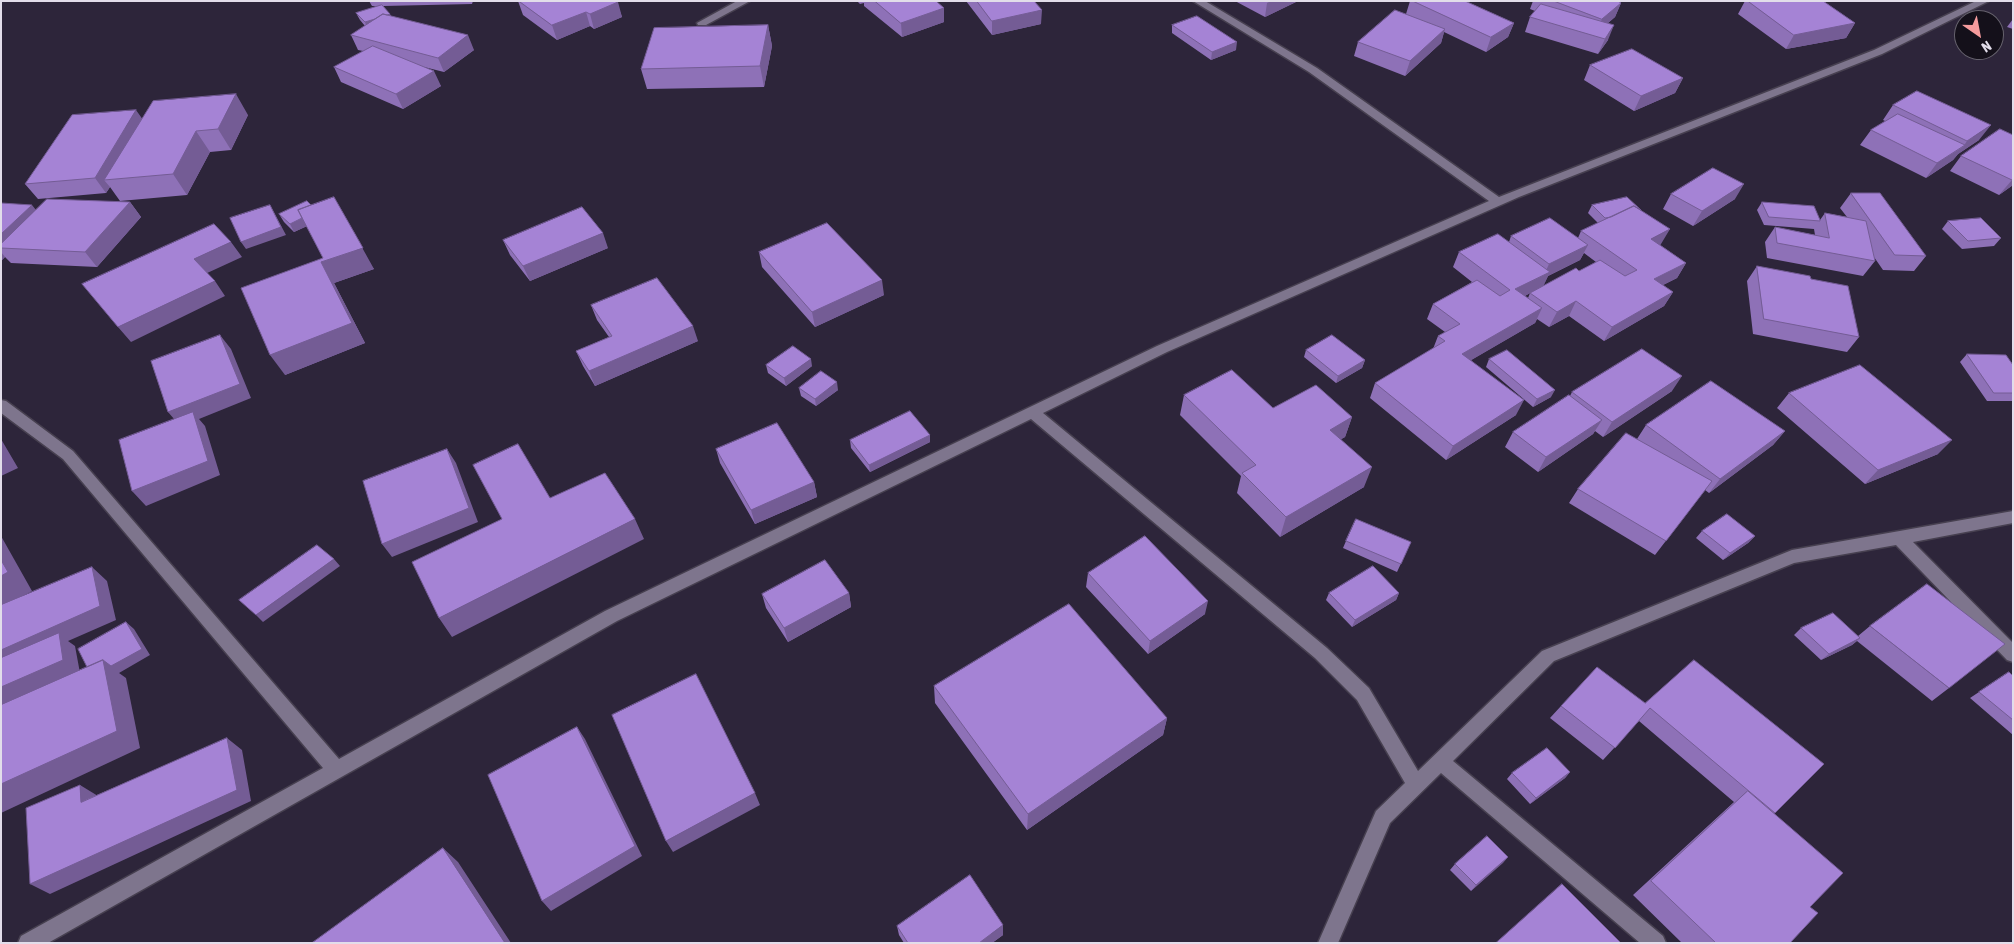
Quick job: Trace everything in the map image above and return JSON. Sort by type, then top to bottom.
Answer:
[{"type":"street","points":[[702,23],[745,1]]},
{"type":"street","points":[[1198,1],[1313,70],[1498,202]]},
{"type":"street","points":[[28,943],[611,616],[1162,349],[1498,202],[1878,52],[1984,1]]},
{"type":"street","points":[[1,405],[68,455],[337,770]]},
{"type":"street","points":[[1032,412],[1321,653],[1362,694],[1416,785]]},
{"type":"street","points":[[1328,943],[1384,817],[1548,656],[1792,557],[2013,517]]},
{"type":"street","points":[[1899,538],[2013,655]]},
{"type":"street","points":[[1441,762],[1656,943]]},
{"type":"building","points":[[519,1],[618,2],[590,14],[586,12],[552,25]]},
{"type":"building","points":[[875,1],[936,1],[944,8],[901,23]]},
{"type":"building","points":[[977,1],[1034,1],[1042,10],[992,21]]},
{"type":"building","points":[[1413,1],[1465,1],[1514,23],[1491,37]]},
{"type":"building","points":[[1554,1],[1618,1],[1621,3],[1602,19]]},
{"type":"building","points":[[1748,1],[1823,1],[1855,23],[1794,35]]},
{"type":"building","points":[[1541,4],[1614,25],[1605,39],[1530,17]]},
{"type":"building","points":[[382,5],[390,14],[383,14],[365,22],[356,13]]},
{"type":"building","points":[[1395,10],[1445,29],[1410,61],[1358,42]]},
{"type":"building","points":[[383,14],[468,35],[438,58],[351,35]]},
{"type":"building","points":[[1197,16],[1237,42],[1212,52],[1172,25]]},
{"type":"building","points":[[768,25],[760,66],[641,69],[654,28]]},
{"type":"building","points":[[373,46],[434,71],[396,94],[334,67]]},
{"type":"building","points":[[1632,49],[1683,78],[1641,96],[1590,65]]},
{"type":"building","points":[[1917,91],[1991,125],[1967,141],[1893,105]]},
{"type":"building","points":[[236,94],[218,129],[196,131],[173,174],[104,180],[153,101]]},
{"type":"building","points":[[136,110],[95,178],[25,184],[72,115]]},
{"type":"building","points":[[1898,114],[1965,145],[1937,163],[1871,130]]},
{"type":"building","points":[[2000,129],[2013,135],[2012,180],[1961,156]]},
{"type":"building","points":[[1713,168],[1744,184],[1702,211],[1671,194]]},
{"type":"building","points":[[1851,193],[1880,193],[1926,256],[1895,255]]},
{"type":"building","points":[[334,197],[363,248],[321,262],[352,323],[270,355],[241,288],[323,258],[298,210]]},
{"type":"building","points":[[1627,197],[1641,210],[1634,206],[1605,218],[1592,205]]},
{"type":"building","points":[[47,199],[130,202],[85,252],[1,248],[1,244]]},
{"type":"building","points":[[307,201],[311,205],[298,210],[302,218],[290,224],[279,214]]},
{"type":"building","points":[[1762,202],[1814,206],[1820,221],[1769,217]]},
{"type":"building","points":[[1,203],[32,205],[1,234]]},
{"type":"building","points":[[270,205],[281,227],[241,242],[230,218]]},
{"type":"building","points":[[1634,206],[1670,229],[1651,239],[1686,263],[1654,279],[1673,292],[1612,327],[1576,301],[1557,312],[1530,293],[1576,268],[1579,271],[1600,260],[1625,276],[1637,270],[1581,231]]},
{"type":"building","points":[[582,207],[603,233],[523,266],[503,240]]},
{"type":"building","points":[[1825,213],[1866,221],[1875,261],[1777,243],[1775,227],[1829,238]]},
{"type":"building","points":[[1550,218],[1588,245],[1549,264],[1511,236]]},
{"type":"building","points":[[1981,218],[2001,238],[1968,241],[1948,221]]},
{"type":"building","points":[[827,223],[882,280],[812,312],[759,252]]},
{"type":"building","points":[[214,224],[231,242],[194,259],[215,281],[118,327],[82,284]]},
{"type":"building","points":[[1498,234],[1550,272],[1515,289],[1542,308],[1462,354],[1524,400],[1453,446],[1375,383],[1445,341],[1438,336],[1460,324],[1433,304],[1477,280],[1500,296],[1510,290],[1459,252]]},
{"type":"building","points":[[1757,266],[1810,276],[1811,279],[1848,286],[1859,337],[1764,319]]},
{"type":"building","points":[[657,278],[693,326],[589,371],[576,351],[612,336],[591,305]]},
{"type":"building","points":[[220,335],[240,384],[168,412],[151,361]]},
{"type":"building","points":[[1332,335],[1365,360],[1338,376],[1306,350]]},
{"type":"building","points":[[793,346],[811,359],[784,378],[766,365]]},
{"type":"building","points":[[1642,349],[1682,376],[1612,422],[1572,392]]},
{"type":"building","points":[[1507,350],[1555,390],[1537,399],[1489,359]]},
{"type":"building","points":[[1967,354],[2006,355],[2013,365],[2013,393],[1994,393]]},
{"type":"building","points":[[1860,365],[1952,440],[1878,470],[1789,393]]},
{"type":"building","points":[[1232,370],[1273,408],[1316,385],[1352,417],[1330,430],[1372,467],[1286,517],[1242,473],[1256,465],[1184,395]]},
{"type":"building","points":[[821,371],[837,382],[815,399],[799,388]]},
{"type":"building","points":[[1711,381],[1785,431],[1720,479],[1646,425]]},
{"type":"building","points":[[1569,395],[1602,420],[1546,457],[1513,432]]},
{"type":"building","points":[[910,411],[930,435],[869,465],[850,440]]},
{"type":"building","points":[[193,412],[208,461],[132,491],[119,440]]},
{"type":"building","points":[[777,423],[814,482],[751,510],[716,449]]},
{"type":"building","points":[[1626,433],[1712,481],[1666,541],[1578,489]]},
{"type":"building","points":[[518,444],[550,498],[605,473],[635,519],[439,618],[412,562],[502,519],[473,465]]},
{"type":"building","points":[[447,449],[469,508],[382,544],[363,481]]},
{"type":"building","points":[[1727,514],[1755,536],[1730,553],[1702,531]]},
{"type":"building","points":[[1356,519],[1411,542],[1401,564],[1346,541]]},
{"type":"building","points":[[1145,536],[1208,601],[1150,641],[1088,573]]},
{"type":"building","points":[[317,545],[334,559],[256,615],[239,600]]},
{"type":"building","points":[[1,560],[8,572],[1,576]]},
{"type":"building","points":[[825,560],[849,593],[784,628],[762,594]]},
{"type":"building","points":[[1373,566],[1399,593],[1355,620],[1329,593]]},
{"type":"building","points":[[92,567],[100,606],[1,650],[1,605]]},
{"type":"building","points":[[1927,584],[2005,644],[1949,688],[1870,626]]},
{"type":"building","points":[[1069,604],[1167,718],[1028,814],[934,686]]},
{"type":"building","points":[[1833,613],[1860,638],[1829,654],[1801,628]]},
{"type":"building","points":[[126,622],[142,649],[111,666],[103,660],[87,667],[78,649]]},
{"type":"building","points":[[59,633],[63,660],[1,687],[1,658]]},
{"type":"building","points":[[103,660],[117,731],[1,784],[1,705]]},
{"type":"building","points":[[1694,660],[1824,764],[1775,813],[1650,708],[1615,748],[1561,706],[1597,667],[1645,703]]},
{"type":"building","points":[[2009,672],[2013,676],[2013,720],[1979,692]]},
{"type":"building","points":[[696,674],[755,793],[666,841],[612,715]]},
{"type":"building","points":[[577,727],[635,846],[542,901],[488,775]]},
{"type":"building","points":[[227,738],[237,790],[30,884],[26,808],[80,785],[81,802]]},
{"type":"building","points":[[1547,748],[1570,772],[1536,798],[1512,773]]},
{"type":"building","points":[[1748,791],[1843,873],[1810,907],[1818,913],[1790,943],[1716,943],[1651,881]]},
{"type":"building","points":[[1487,836],[1508,857],[1476,885],[1455,864]]},
{"type":"building","points":[[443,848],[505,943],[312,943]]},
{"type":"building","points":[[970,875],[1003,925],[979,943],[908,943],[897,926]]},
{"type":"building","points":[[1562,884],[1621,943],[1496,943]]}]
